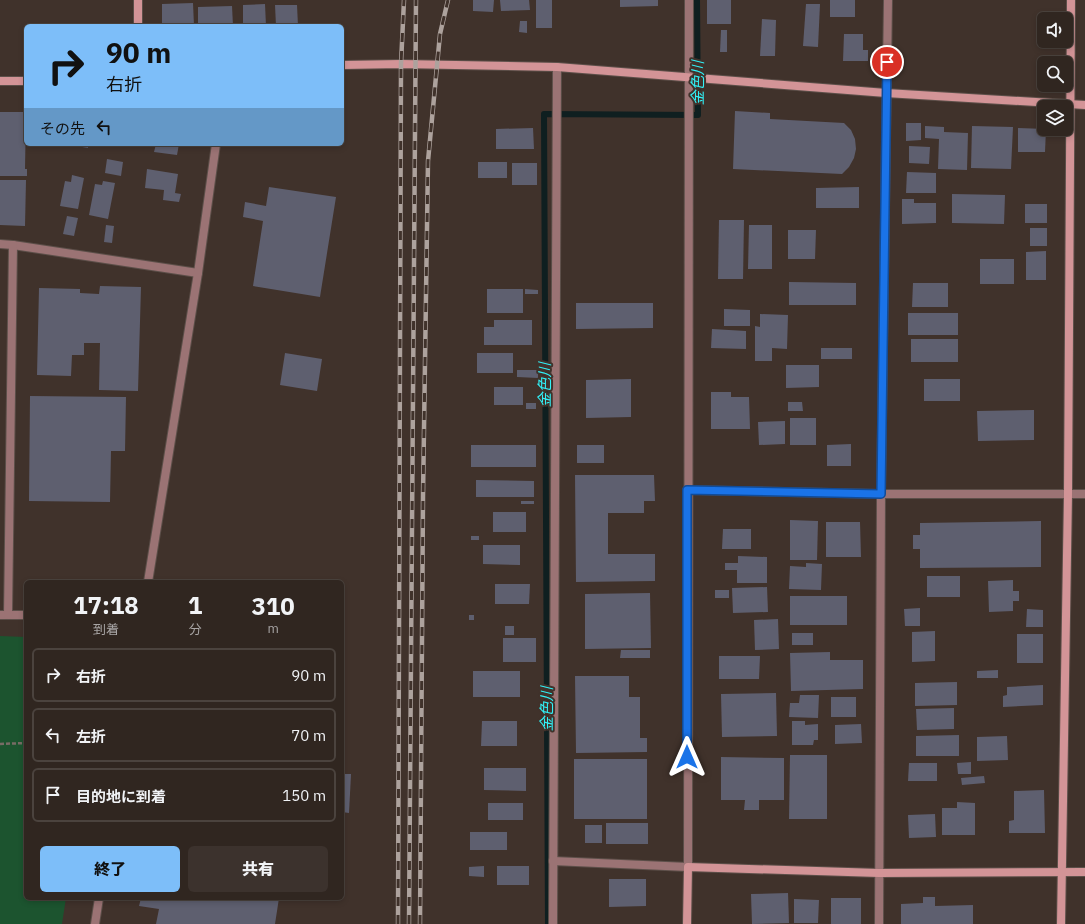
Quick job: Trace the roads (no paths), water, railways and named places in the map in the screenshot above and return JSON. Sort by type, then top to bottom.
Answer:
[{"type":"street","points":[[138,0],[138,24]]},
{"type":"street","points":[[686,924],[688,867],[687,490],[690,78],[689,0]]},
{"type":"street","points":[[879,924],[881,494],[888,0]]},
{"type":"street","points":[[1070,100],[1071,0]]},
{"type":"street","points":[[344,65],[401,64],[557,67],[886,93],[1037,102]]},
{"type":"street","points":[[553,924],[557,67]]},
{"type":"street","points":[[0,81],[24,81]]},
{"type":"street","points":[[1073,104],[1085,105]]},
{"type":"street","points":[[1062,924],[1068,494],[1070,136]]},
{"type":"street","points":[[148,580],[198,273],[216,146]]},
{"type":"street","points":[[0,244],[198,273]]},
{"type":"street","points":[[13,245],[4,615],[24,615]]},
{"type":"street","points":[[687,490],[881,494],[1085,494]]},
{"type":"street","points":[[553,861],[879,873],[1085,872]]},
{"type":"street","points":[[95,924],[99,900]]},
{"type":"waterway","name":"金色川","points":[[548,924],[544,114],[698,115],[697,0]]},
{"type":"railway","points":[[398,924],[401,64],[404,0]]},
{"type":"railway","points":[[409,924],[416,0]]},
{"type":"railway","points":[[420,924],[423,497],[428,161],[440,34],[448,0]]}]
